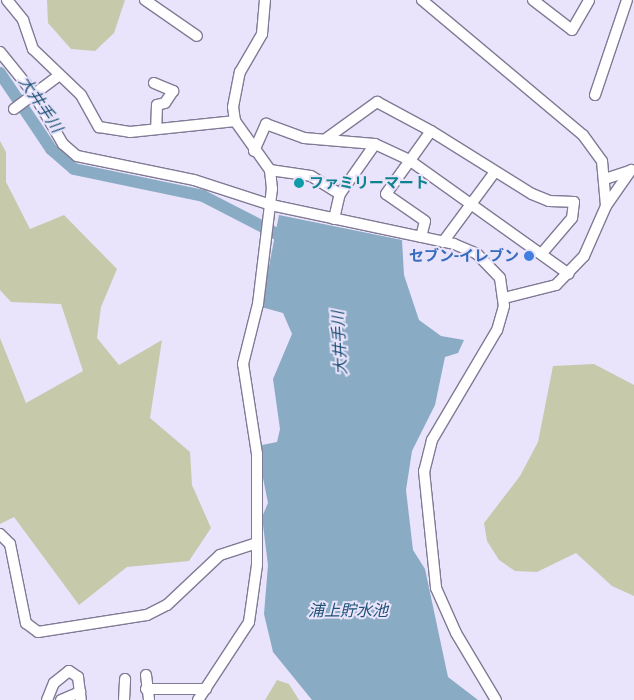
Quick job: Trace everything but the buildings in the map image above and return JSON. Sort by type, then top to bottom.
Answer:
[{"type":"street","points":[[7,0],[23,20],[33,49],[58,77],[80,95],[100,127],[114,132],[235,122]]},
{"type":"street","points":[[145,0],[198,36]]},
{"type":"street","points":[[198,700],[249,622],[256,543],[257,454],[243,364],[271,205],[270,170],[254,151],[235,122],[240,72],[262,34],[265,0]]},
{"type":"street","points":[[422,0],[583,135],[602,161],[606,206]]},
{"type":"street","points":[[533,0],[572,30],[588,0]]},
{"type":"street","points":[[595,95],[627,0]]},
{"type":"street","points":[[0,52],[63,144],[77,156],[194,180],[271,205],[467,248],[486,260],[500,278],[504,298],[497,330],[436,433],[424,471],[436,588],[456,633],[496,700]]},
{"type":"street","points":[[14,109],[58,77]]},
{"type":"street","points":[[154,83],[173,92],[165,103],[157,105],[156,128]]},
{"type":"street","points":[[327,138],[377,102],[431,130],[494,173],[549,201],[574,202],[572,218],[543,252]]},
{"type":"street","points":[[254,151],[266,124],[277,124],[304,138],[327,138],[375,144],[409,160],[470,204],[543,252],[569,274]]},
{"type":"street","points":[[421,237],[425,221],[386,194],[431,130]]},
{"type":"street","points":[[334,219],[340,194],[375,144]]},
{"type":"street","points":[[605,179],[633,169]]},
{"type":"street","points":[[504,298],[538,292],[569,274],[584,256],[606,206],[633,169]]},
{"type":"street","points":[[270,170],[311,176],[340,194]]},
{"type":"street","points":[[443,242],[494,173]]},
{"type":"street","points":[[0,534],[10,544],[26,623],[38,632],[147,615],[167,605],[220,555],[256,543]]},
{"type":"street","points":[[47,700],[54,684],[69,671],[78,678],[81,696],[61,700]]},
{"type":"street","points":[[146,675],[146,689],[149,700]]},
{"type":"street","points":[[124,679],[124,700]]},
{"type":"street","points":[[146,689],[208,686]]},
{"type":"street","points":[[208,686],[210,700]]},
{"type":"green space","points":[[47,0],[125,0],[114,33],[95,51],[71,49],[48,23]]},
{"type":"green space","points":[[0,141],[6,152],[6,182],[30,229],[64,215],[117,269],[101,307],[97,338],[119,365],[162,340],[150,418],[190,452],[192,485],[211,528],[189,561],[127,567],[79,605],[14,517],[0,524],[0,338],[26,403],[83,371],[61,304],[11,302],[0,290]]},
{"type":"green space","points":[[594,364],[634,385],[634,596],[612,586],[576,553],[537,572],[515,571],[499,560],[487,541],[484,523],[520,476],[538,442],[553,366]]},
{"type":"green space","points":[[277,680],[289,684],[299,700],[265,700]]},
{"type":"water","name":"浦上貯水池","points":[[279,215],[402,240],[404,275],[419,320],[441,336],[464,340],[458,353],[445,357],[435,405],[412,451],[406,490],[413,550],[425,569],[448,677],[478,700],[312,700],[273,652],[264,614],[268,565],[262,517],[268,503],[261,468],[262,445],[277,442],[280,429],[273,379],[292,334],[283,313],[261,307]]},
{"type":"waterway","name":"大井手川","points":[[0,73],[51,149],[74,169],[203,196],[290,241]]},
{"type":"place","name":"ファミリーマート","points":[[299,183]]},
{"type":"place","name":"セブン-イレブン","points":[[529,256]]}]
